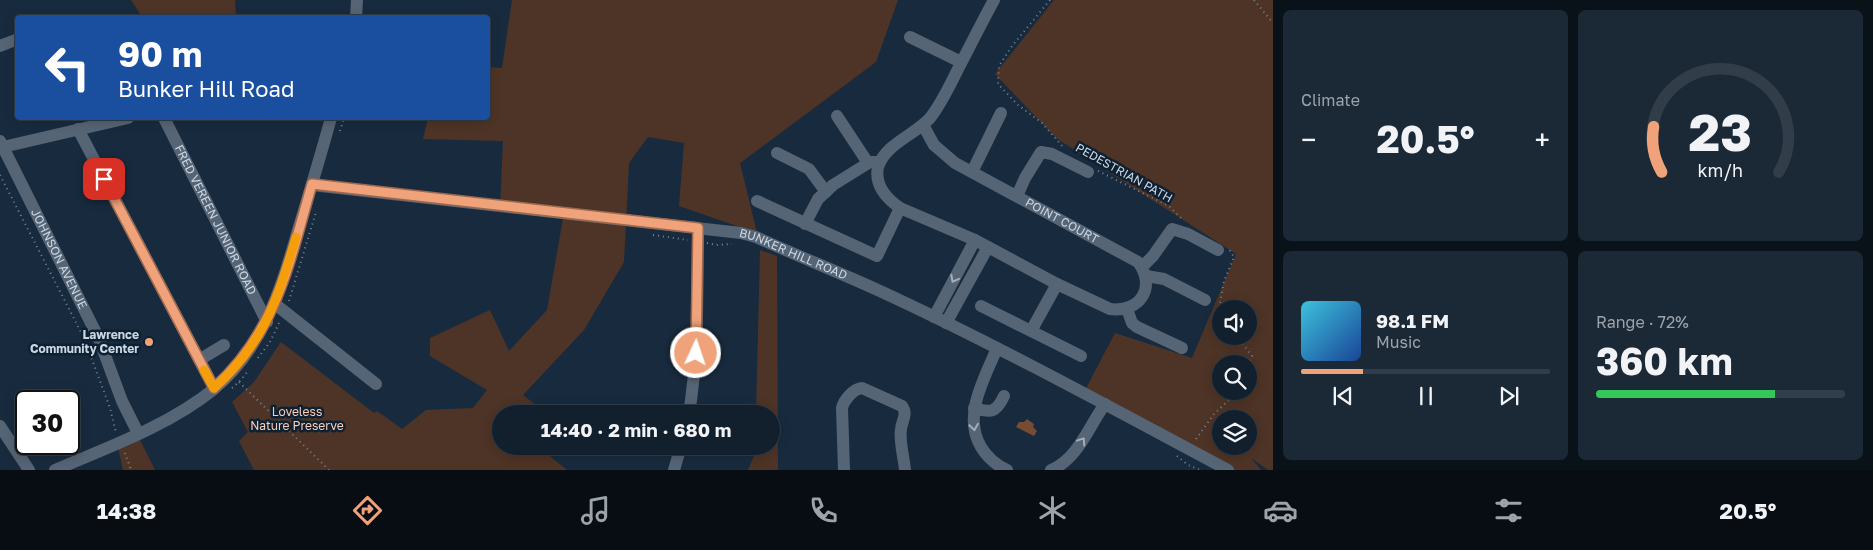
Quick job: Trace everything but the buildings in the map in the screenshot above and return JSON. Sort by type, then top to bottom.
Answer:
[{"type":"street","points":[[356,15],[357,0]]},
{"type":"street","points":[[805,224],[812,208],[826,192],[885,155],[923,125],[939,107],[994,0]]},
{"type":"street","points":[[910,37],[961,62]]},
{"type":"street","points":[[0,46],[15,40]]},
{"type":"street","points":[[972,172],[1002,113]]},
{"type":"street","points":[[837,116],[874,163],[878,170],[880,186],[891,202],[900,208],[975,240],[1057,284],[1110,309],[1127,309],[1141,299],[1146,285],[1144,272],[1172,229],[1224,250]]},
{"type":"street","points":[[1,144],[119,120]]},
{"type":"street","name":"FRED VEREEN JUNIOR ROAD","points":[[165,120],[267,322]]},
{"type":"street","points":[[55,470],[121,449],[138,434],[180,412],[214,388],[242,359],[267,322],[280,308],[279,293],[331,120]]},
{"type":"street","name":"POINT COURT","points":[[923,125],[934,144],[944,155],[1016,196],[1133,258],[1144,272],[1164,279],[1205,300]]},
{"type":"street","points":[[78,129],[214,388]]},
{"type":"street","name":"JOHNSON AVENUE","points":[[1,144],[99,339],[122,401],[138,434]]},
{"type":"street","points":[[1016,196],[1041,152],[1052,154],[1092,171]]},
{"type":"street","points":[[777,153],[809,169],[826,192]]},
{"type":"street","name":"BUNKER HILL ROAD","points":[[312,184],[741,233],[756,237],[894,297],[1060,379],[1228,470]]},
{"type":"street","points":[[757,201],[877,256],[900,208]]},
{"type":"street","points":[[690,405],[697,336],[698,228]]},
{"type":"street","points":[[934,317],[975,240]]},
{"type":"street","points":[[946,323],[988,247]]},
{"type":"street","points":[[1031,331],[1057,284]]},
{"type":"street","points":[[981,306],[1081,356]]},
{"type":"street","points":[[280,308],[376,384]]},
{"type":"street","points":[[1127,309],[1132,323],[1137,327],[1182,348]]},
{"type":"street","points":[[199,360],[224,345]]},
{"type":"street","points":[[997,348],[974,408],[974,432],[978,443],[992,461],[1004,469]]},
{"type":"street","points":[[844,470],[842,408],[854,391],[862,388],[902,406],[905,410],[906,414],[900,430],[905,470]]},
{"type":"street","points":[[974,408],[987,412],[995,410],[1004,396]]},
{"type":"street","points":[[1051,470],[1065,462],[1074,453],[1104,404]]},
{"type":"street","points":[[0,426],[29,470]]},
{"type":"street","points":[[674,470],[678,455]]},
{"type":"path","name":"PEDESTRIAN PATH","points":[[1050,0],[1012,46],[999,66],[998,84],[1018,105],[1042,123],[1065,149]]},
{"type":"path","points":[[1254,0],[1273,23]]},
{"type":"path","points":[[339,135],[343,120]]},
{"type":"path","name":"PEDESTRIAN PATH","points":[[1092,171],[1169,206],[1186,224]]},
{"type":"path","points":[[0,175],[84,338],[110,408],[121,449],[131,470]]},
{"type":"path","points":[[255,362],[270,342],[280,308],[298,277],[318,205]]},
{"type":"path","points":[[645,234],[716,245],[736,243]]},
{"type":"path","points":[[1221,300],[1224,281],[1234,257],[1224,250]]},
{"type":"path","points":[[1243,345],[1251,355]]},
{"type":"path","points":[[232,388],[250,369]]},
{"type":"path","points":[[239,382],[329,470]]},
{"type":"path","points":[[1188,465],[1189,449],[1214,414],[1230,400]]},
{"type":"path","points":[[1175,454],[1188,465],[1200,470]]},
{"type":"green space","points":[[131,0],[235,0],[236,15],[141,15]]},
{"type":"green space","name":"Loveless Nature Preserve","points":[[512,0],[898,0],[876,62],[740,163],[757,233],[679,206],[684,143],[648,137],[629,163],[624,262],[584,330],[523,395],[536,405],[492,405],[492,455],[548,455],[567,470],[254,470],[239,441],[248,432],[232,402],[254,382],[281,342],[374,413],[377,411],[402,429],[426,410],[473,408],[487,390],[430,356],[430,338],[490,310],[509,351],[547,310],[564,213],[500,208],[503,141],[423,139],[428,120],[490,120],[490,67],[502,68]]},
{"type":"green space","points":[[1054,0],[1273,0],[1273,470],[1268,470],[1251,458],[1261,470],[1219,470],[1084,392],[1115,333],[1192,358],[1212,311],[1212,345],[1257,345],[1257,300],[1217,300],[1236,254],[1056,138],[995,74]]},
{"type":"green space","points":[[760,250],[777,256],[778,405],[756,405]]},
{"type":"green space","points":[[135,430],[155,470],[123,470],[116,438]]},
{"type":"green space","points":[[754,455],[778,455],[778,470],[748,470]]},
{"type":"shaded area","points":[[1027,419],[1034,424],[1033,427],[1037,431],[1034,436],[1016,427],[1019,422],[1024,422]]},
{"type":"slow traffic","points":[[204,370],[214,388],[242,359],[254,343],[267,322],[279,293],[296,237]]},
{"type":"place","name":"Lawrence Community Center","points":[[149,342]]},
{"type":"route","points":[[104,179],[214,388],[242,359],[267,322],[279,293],[312,184],[698,228],[696,353]]}]
